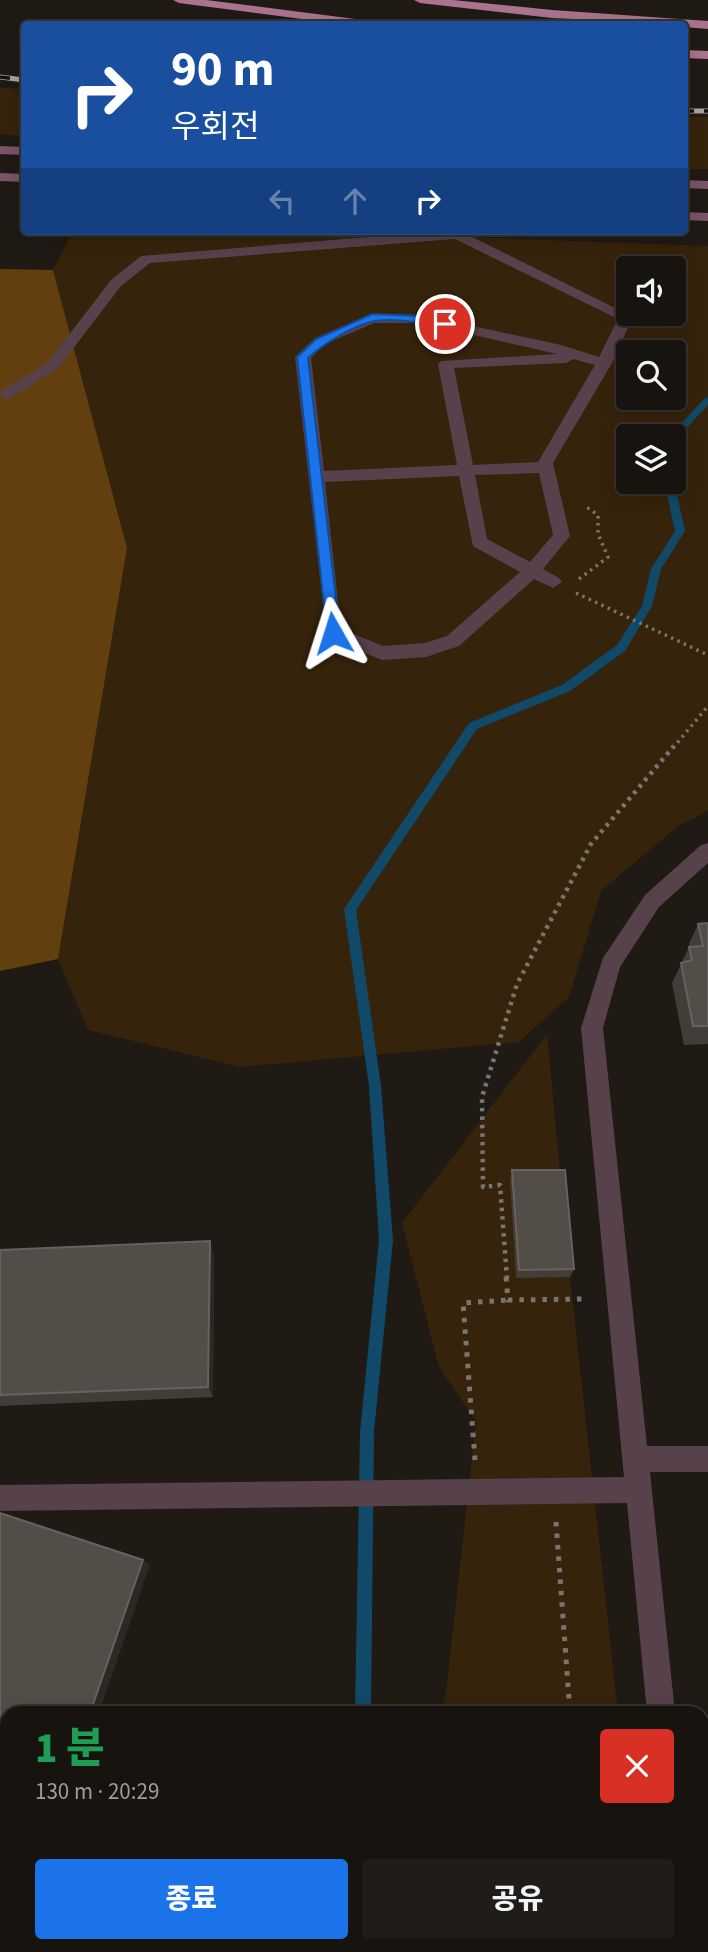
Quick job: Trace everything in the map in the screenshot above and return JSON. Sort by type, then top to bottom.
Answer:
[{"type":"highway","points":[[178,0],[340,21]]},
{"type":"highway","points":[[420,0],[651,21]]},
{"type":"highway","points":[[688,24],[708,25]]},
{"type":"highway","points":[[688,54],[708,55]]},
{"type":"main road","points":[[0,150],[21,151]]},
{"type":"main road","points":[[0,177],[21,178]]},
{"type":"main road","points":[[688,184],[708,185]]},
{"type":"main road","points":[[688,216],[708,217]]},
{"type":"street","points":[[7,394],[52,365],[116,283],[146,260],[430,235]]},
{"type":"street","points":[[457,235],[626,317],[604,363],[545,463],[562,536],[532,571],[453,641],[426,650],[382,653],[333,633],[303,357],[320,341],[372,318],[422,319],[604,363]]},
{"type":"street","points":[[553,582],[479,542],[446,365],[581,356]]},
{"type":"street","points":[[316,477],[546,467]]},
{"type":"street","points":[[660,1706],[593,1028],[610,964],[652,901],[708,851]]},
{"type":"street","points":[[636,1459],[708,1459]]},
{"type":"street","points":[[0,1498],[639,1490]]},
{"type":"path","points":[[553,582],[708,656]]},
{"type":"path","points":[[508,1300],[500,1185],[483,1187],[482,1097],[517,984],[591,844],[708,706]]},
{"type":"path","points":[[483,1492],[463,1303],[620,1299]]},
{"type":"path","points":[[554,1491],[569,1706]]},
{"type":"shaded area","points":[[0,87],[21,90],[21,136],[0,134]]},
{"type":"shaded area","points":[[688,117],[708,117],[708,169],[688,169]]},
{"type":"shaded area","points":[[71,235],[417,235],[708,246],[708,811],[678,826],[601,891],[569,997],[519,1042],[240,1067],[88,1030],[58,959],[127,548],[53,270]]},
{"type":"shaded area","points":[[0,269],[53,270],[127,548],[58,959],[0,971]]},
{"type":"shaded area","points":[[547,1034],[570,1277],[617,1706],[443,1706],[476,1421],[439,1367],[402,1223]]},
{"type":"building","points":[[708,923],[708,1026],[693,1026],[681,963],[692,960],[689,947],[703,946],[698,924]]},
{"type":"building","points":[[512,1170],[565,1170],[574,1269],[519,1270]]},
{"type":"building","points":[[210,1241],[208,1387],[0,1395],[0,1250]]},
{"type":"building","points":[[0,1513],[143,1560],[92,1706],[0,1706]]},
{"type":"waterway","points":[[686,424],[708,400]]},
{"type":"waterway","points":[[363,1706],[367,1432],[386,1240],[375,1086],[350,909],[473,726],[566,688],[621,648],[647,606],[656,569],[680,531],[672,494]]},
{"type":"railway","points":[[0,77],[21,80]]},
{"type":"railway","points":[[688,111],[708,111]]},
{"type":"route","points":[[333,633],[303,357],[320,341],[372,318],[422,319],[445,324]]}]
